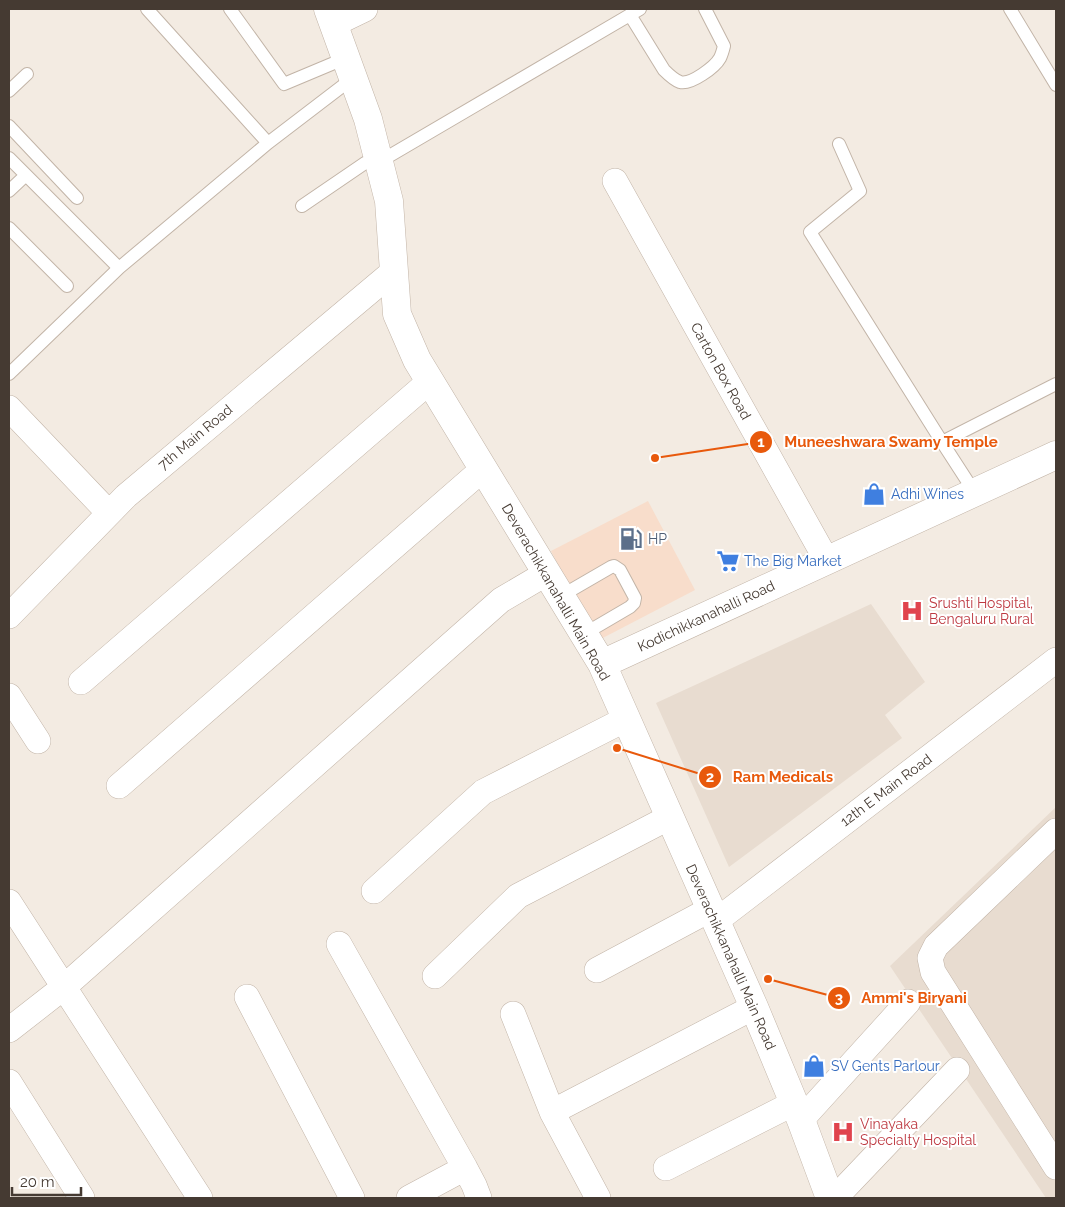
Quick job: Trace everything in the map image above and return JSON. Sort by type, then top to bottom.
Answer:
[{"type":"street","points":[[331,16],[365,9]]},
{"type":"street","name":"Deverachikkanahalli Main Road","points":[[331,16],[368,119],[389,201],[397,314],[417,360],[602,664],[754,1007],[798,1112],[830,1198]]},
{"type":"street","name":"Carton Box Road","points":[[615,180],[827,561]]},
{"type":"street","name":"7th Main Road","points":[[9,616],[126,496],[394,271]]},
{"type":"street","points":[[81,682],[430,381]]},
{"type":"street","points":[[9,408],[109,513]]},
{"type":"street","name":"Kodichikkanahalli Road","points":[[602,664],[1056,456]]},
{"type":"street","points":[[119,786],[483,469]]},
{"type":"street","points":[[9,1030],[64,987],[501,600],[547,573]]},
{"type":"street","name":"12th E Main Road","points":[[597,970],[713,915],[1056,660]]},
{"type":"street","points":[[9,696],[38,742]]},
{"type":"street","points":[[374,892],[483,792],[626,719]]},
{"type":"street","points":[[435,976],[518,896],[670,817]]},
{"type":"street","points":[[1056,831],[936,946],[930,958],[933,972],[1056,1167]]},
{"type":"street","points":[[12,901],[64,987],[200,1198]]},
{"type":"street","points":[[338,944],[465,1168],[479,1198]]},
{"type":"street","points":[[247,997],[352,1198]]},
{"type":"street","points":[[666,1168],[798,1112],[908,1002]]},
{"type":"street","points":[[552,1112],[754,1007]]},
{"type":"street","points":[[513,1014],[552,1112],[598,1198]]},
{"type":"street","points":[[835,1198],[957,1070]]},
{"type":"street","points":[[9,1082],[82,1198]]},
{"type":"street","points":[[409,1198],[465,1168]]},
{"type":"lane","points":[[147,9],[268,144]]},
{"type":"lane","points":[[230,9],[284,84],[349,68]]},
{"type":"lane","points":[[302,206],[365,163],[380,162],[635,12],[664,70],[680,82],[693,80],[713,66],[720,58],[724,46],[705,9]]},
{"type":"lane","points":[[1010,9],[1056,85]]},
{"type":"lane","points":[[9,374],[119,268],[268,144],[349,68]]},
{"type":"lane","points":[[9,92],[28,74]]},
{"type":"lane","points":[[9,126],[77,198]]},
{"type":"lane","points":[[839,144],[860,191],[810,232],[975,493]]},
{"type":"lane","points":[[9,158],[119,268]]},
{"type":"lane","points":[[9,191],[26,176]]},
{"type":"lane","points":[[9,228],[67,286]]},
{"type":"lane","points":[[942,442],[1056,384]]},
{"type":"lane","points":[[561,596],[611,567],[614,566],[620,570],[635,598],[634,603],[584,634]]},
{"type":"shaded area","points":[[648,501],[695,590],[597,641],[551,551]]},
{"type":"shaded area","points":[[871,604],[925,682],[885,715],[902,738],[729,867],[656,703]]},
{"type":"shaded area","points":[[1056,807],[1056,1198],[1046,1198],[890,966]]},
{"type":"place","name":"Muneeshwara Swamy Temple","points":[[655,458]]},
{"type":"place","name":"Adhi Wines","points":[[874,494]]},
{"type":"place","name":"HP","points":[[631,539]]},
{"type":"place","name":"The Big Market","points":[[728,561]]},
{"type":"place","name":"Srushti Hospital, Bengaluru Rural","points":[[912,611]]},
{"type":"place","name":"Ram Medicals","points":[[617,748]]},
{"type":"place","name":"Ammi's Biryani","points":[[768,979]]},
{"type":"place","name":"SV Gents Parlour","points":[[814,1066]]},
{"type":"place","name":"Vinayaka Specialty Hospital","points":[[843,1132]]}]
